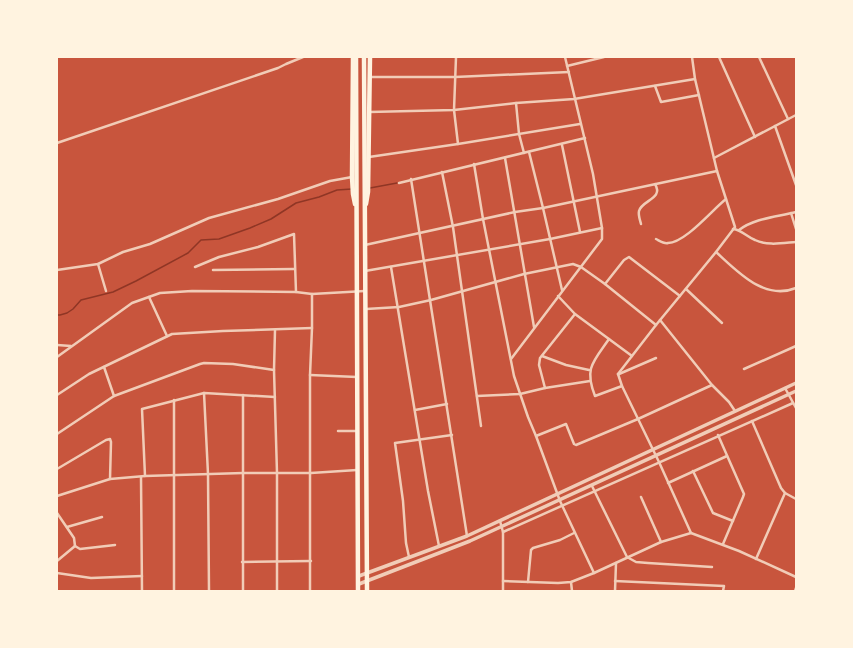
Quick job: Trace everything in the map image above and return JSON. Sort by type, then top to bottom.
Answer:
[{"type":"highway","points":[[353,57],[352,177],[355,194]]},
{"type":"highway","points":[[356,57],[355,194],[357,214],[358,591]]},
{"type":"highway","points":[[364,57],[366,194],[364,214],[364,245],[366,309],[367,591]]},
{"type":"highway","points":[[366,194],[368,185],[370,57]]},
{"type":"street","points":[[57,143],[278,68],[303,57]]},
{"type":"street","points":[[456,57],[454,110],[458,144]]},
{"type":"street","points":[[511,359],[602,239],[602,228],[593,174],[565,57]]},
{"type":"street","points":[[567,66],[604,57]]},
{"type":"street","points":[[618,374],[716,252],[733,230],[735,224],[717,171],[695,79],[692,57]]},
{"type":"street","points":[[719,57],[755,137]]},
{"type":"street","points":[[759,57],[788,119]]},
{"type":"street","points":[[370,77],[455,77],[569,72]]},
{"type":"street","points":[[370,112],[454,110],[574,98],[695,79]]},
{"type":"street","points":[[655,86],[661,102],[699,95]]},
{"type":"street","points":[[516,103],[519,134],[524,153]]},
{"type":"street","points":[[714,158],[796,115]]},
{"type":"street","points":[[368,157],[580,124]]},
{"type":"street","points":[[775,126],[796,185]]},
{"type":"street","points":[[399,183],[474,164],[562,145],[585,138]]},
{"type":"street","points":[[562,145],[580,232]]},
{"type":"street","points":[[529,152],[562,290]]},
{"type":"street","points":[[505,158],[534,328]]},
{"type":"street","points":[[474,164],[483,219],[511,359],[520,394],[558,498],[594,573]]},
{"type":"street","points":[[364,245],[453,227],[515,212],[543,208],[717,171]]},
{"type":"street","points":[[442,172],[453,227],[478,396],[481,426]]},
{"type":"street","points":[[57,270],[98,264],[123,252],[150,244],[209,218],[278,199],[330,181],[352,177]]},
{"type":"street","points":[[411,179],[467,536]]},
{"type":"street","points":[[641,224],[639,211],[657,192],[657,187],[655,184]]},
{"type":"street","points":[[656,239],[668,244],[679,240],[693,230],[726,199]]},
{"type":"street","points":[[739,230],[752,222],[796,212]]},
{"type":"street","points":[[791,213],[796,229]]},
{"type":"street","points":[[365,271],[550,239],[602,228]]},
{"type":"street","points":[[733,230],[739,230],[756,241],[763,243],[796,242]]},
{"type":"street","points":[[195,267],[215,258],[258,247],[294,234],[294,269],[296,292]]},
{"type":"street","points":[[716,252],[752,282],[761,287],[776,291],[785,291],[796,288]]},
{"type":"street","points":[[605,284],[624,260],[629,257],[680,296]]},
{"type":"street","points":[[98,264],[106,291]]},
{"type":"street","points":[[366,309],[398,307],[431,300],[524,274],[573,264],[581,267],[605,284],[656,325]]},
{"type":"street","points":[[391,267],[419,439],[439,546]]},
{"type":"street","points":[[213,270],[294,269]]},
{"type":"street","points":[[686,289],[722,323]]},
{"type":"street","points":[[57,357],[132,303],[160,293],[192,291],[296,292],[312,294],[365,291]]},
{"type":"street","points":[[310,591],[310,375],[312,294]]},
{"type":"street","points":[[558,296],[575,314],[632,356]]},
{"type":"street","points":[[149,297],[167,336]]},
{"type":"street","points":[[545,388],[539,365],[542,356],[575,314]]},
{"type":"street","points":[[660,320],[712,385],[729,402],[735,412]]},
{"type":"street","points":[[57,395],[90,374],[172,334],[223,330],[312,328]]},
{"type":"street","points":[[275,330],[274,370],[277,473],[277,591]]},
{"type":"street","points":[[609,339],[591,364],[589,370],[590,381],[595,396],[622,386]]},
{"type":"street","points":[[57,345],[72,346]]},
{"type":"street","points":[[744,369],[796,346]]},
{"type":"street","points":[[542,356],[566,365],[589,370]]},
{"type":"street","points":[[618,374],[656,358]]},
{"type":"street","points":[[57,434],[114,396],[204,363],[233,364],[274,370]]},
{"type":"street","points":[[104,367],[114,396]]},
{"type":"street","points":[[618,374],[622,386],[660,462],[691,533]]},
{"type":"street","points":[[310,375],[358,377]]},
{"type":"street","points":[[478,396],[520,394],[545,388],[590,381]]},
{"type":"street","points":[[359,584],[503,527],[653,450],[796,383]]},
{"type":"street","points":[[536,436],[566,424],[574,444],[576,445],[638,419],[712,385]]},
{"type":"street","points":[[785,388],[796,408]]},
{"type":"street","points":[[359,576],[467,536],[500,521],[592,486],[796,391]]},
{"type":"street","points":[[145,476],[142,408],[204,393],[275,397]]},
{"type":"street","points":[[204,393],[208,474],[209,591]]},
{"type":"street","points":[[243,395],[243,591]]},
{"type":"street","points":[[174,400],[174,591]]},
{"type":"street","points":[[503,532],[718,435],[794,403]]},
{"type":"street","points":[[415,410],[447,404]]},
{"type":"street","points":[[752,421],[781,488],[785,493],[796,499]]},
{"type":"street","points":[[338,431],[358,431]]},
{"type":"street","points":[[409,558],[406,544],[395,443],[452,435]]},
{"type":"street","points":[[718,435],[744,494],[722,544]]},
{"type":"street","points":[[57,470],[110,439],[110,479]]},
{"type":"street","points":[[668,483],[727,456]]},
{"type":"street","points":[[57,496],[110,479],[141,476],[311,473],[358,470]]},
{"type":"street","points":[[693,471],[713,513],[733,521]]},
{"type":"street","points":[[141,476],[142,591]]},
{"type":"street","points":[[592,486],[627,557],[636,562],[712,567]]},
{"type":"street","points":[[756,559],[785,493]]},
{"type":"street","points":[[641,497],[661,542]]},
{"type":"street","points":[[57,513],[74,538],[75,546]]},
{"type":"street","points":[[67,527],[102,517]]},
{"type":"street","points":[[500,521],[503,527],[503,591]]},
{"type":"street","points":[[528,582],[531,550],[533,548],[560,540],[574,533]]},
{"type":"street","points":[[503,581],[571,582],[661,542],[691,533],[722,544],[796,577]]},
{"type":"street","points":[[75,546],[80,549],[115,545]]},
{"type":"street","points":[[57,561],[75,546]]},
{"type":"street","points":[[242,562],[311,561]]},
{"type":"street","points":[[615,591],[616,563]]},
{"type":"street","points":[[57,573],[91,578],[142,576]]},
{"type":"street","points":[[616,581],[724,586],[723,591]]},
{"type":"street","points":[[571,582],[572,591]]},
{"type":"waterway","points":[[370,188],[397,183]]},
{"type":"waterway","points":[[57,315],[67,313],[81,300],[113,292],[136,281],[188,253],[201,240],[219,239],[271,219],[296,203],[319,197],[337,190],[352,189]]}]
